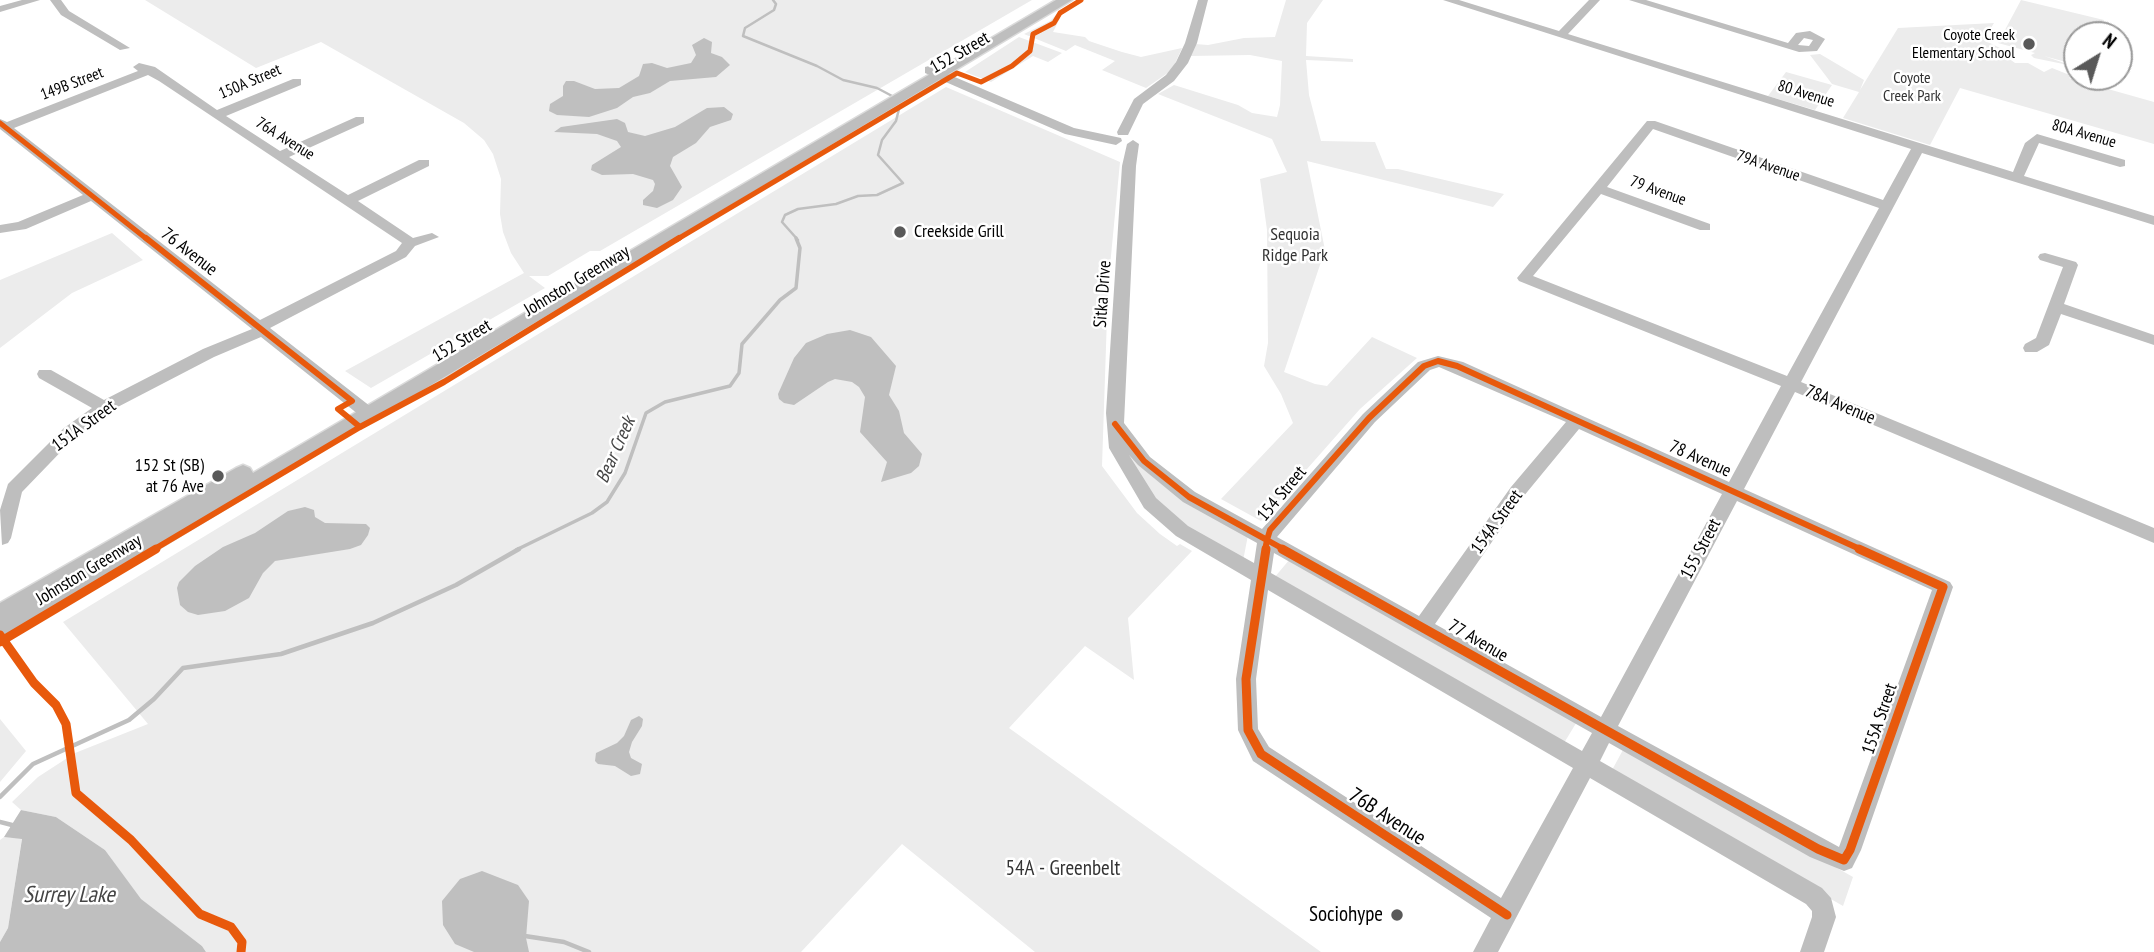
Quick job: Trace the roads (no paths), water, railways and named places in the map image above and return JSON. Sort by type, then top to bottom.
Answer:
[{"type":"main road","name":"152 Street","points":[[934,73],[1049,0]]},
{"type":"main road","name":"152 Street","points":[[0,634],[364,410],[883,102],[1065,0]]},
{"type":"main road","name":"152 Street","points":[[0,614],[364,410]]},
{"type":"street","points":[[0,9],[35,0]]},
{"type":"street","points":[[55,0],[65,13],[124,48]]},
{"type":"street","points":[[934,73],[1080,133],[1124,138],[1138,102],[1170,78],[1182,63],[1199,19],[1203,0]]},
{"type":"street","name":"80 Avenue","points":[[1448,0],[2154,221]]},
{"type":"street","points":[[1561,36],[1595,0]]},
{"type":"street","points":[[1634,0],[1791,47]]},
{"type":"street","name":"76A Avenue","points":[[145,69],[410,243]]},
{"type":"street","name":"149B Street","points":[[2,125],[145,69]]},
{"type":"street","name":"150A Street","points":[[216,115],[297,82]]},
{"type":"street","points":[[280,156],[360,120]]},
{"type":"street","name":"79A Avenue","points":[[1598,188],[1651,124],[1887,206]]},
{"type":"street","name":"76 Avenue","points":[[2,125],[364,410]]},
{"type":"street","name":"Sitka Drive","points":[[1115,424],[1129,166],[1124,138]]},
{"type":"street","name":"80A Avenue","points":[[2017,178],[2031,143],[2037,138],[2120,163]]},
{"type":"street","name":"155 Street","points":[[1485,952],[1919,147]]},
{"type":"street","points":[[348,200],[424,163]]},
{"type":"street","name":"79 Avenue","points":[[1598,188],[1705,227]]},
{"type":"street","name":"78A Avenue","points":[[1598,188],[1524,278],[1790,383],[2154,536]]},
{"type":"street","points":[[1,230],[21,226],[90,193]]},
{"type":"street","points":[[410,243],[432,237]]},
{"type":"street","name":"151A Street","points":[[2,538],[7,490],[61,439],[104,407],[209,353],[224,349],[259,327],[401,254],[410,243]]},
{"type":"street","points":[[2031,348],[2043,341],[2071,265],[2045,257]]},
{"type":"street","points":[[2057,307],[2154,340]]},
{"type":"street","name":"78 Avenue","points":[[1443,362],[1943,587]]},
{"type":"street","name":"154 Street","points":[[1253,742],[1248,730],[1245,685],[1270,530],[1369,418],[1424,366],[1443,362]]},
{"type":"street","points":[[45,374],[104,407]]},
{"type":"street","name":"154A Street","points":[[1422,627],[1517,492],[1577,420]]},
{"type":"street","points":[[1115,424],[1118,449],[1125,464],[1150,503],[1182,531],[1814,896],[1823,906],[1824,917],[1812,952]]},
{"type":"street","name":"77 Avenue","points":[[1115,424],[1144,461],[1171,485],[1603,730],[1818,849],[1844,860]]},
{"type":"street","name":"155A Street","points":[[1844,860],[1850,850],[1943,587]]},
{"type":"street","name":"76B Avenue","points":[[1253,742],[1271,762],[1507,915]]},
{"type":"water","points":[[704,38],[712,42],[711,53],[722,57],[730,65],[716,77],[670,81],[650,93],[633,97],[617,108],[589,117],[557,115],[549,111],[550,104],[563,96],[566,81],[574,81],[595,89],[619,88],[639,76],[643,64],[652,63],[667,68],[691,63],[696,55],[692,45]]},
{"type":"water","points":[[724,107],[733,114],[731,120],[710,127],[696,143],[673,157],[670,166],[682,187],[673,200],[657,208],[643,205],[643,200],[653,191],[653,180],[633,174],[602,175],[591,170],[592,165],[621,147],[617,141],[597,134],[554,132],[561,127],[617,119],[625,123],[628,132],[645,136],[675,127],[707,108]]},
{"type":"water","points":[[850,330],[871,337],[896,366],[889,395],[899,411],[904,433],[922,454],[919,466],[911,473],[881,482],[887,462],[860,432],[865,397],[852,382],[835,379],[794,405],[779,399],[778,394],[794,358],[806,343],[827,334]]},
{"type":"water","points":[[305,507],[314,510],[315,517],[325,523],[366,524],[370,528],[368,535],[361,545],[350,549],[275,561],[263,573],[249,598],[225,611],[198,615],[188,612],[180,605],[177,588],[179,582],[195,566],[223,547],[255,533],[288,511]]},
{"type":"water","points":[[639,716],[643,719],[642,726],[629,752],[631,758],[642,764],[640,774],[631,776],[615,766],[598,764],[595,761],[596,753],[617,743],[624,736],[631,720]]},
{"type":"water","name":"Surrey Lake","points":[[21,810],[56,817],[105,850],[141,899],[202,946],[206,952],[0,952],[0,942],[8,928],[22,839],[4,837]]},
{"type":"water","points":[[482,871],[518,885],[529,901],[526,938],[529,952],[474,952],[455,944],[443,925],[442,901],[460,879]]},
{"type":"waterway","name":"Bear Creek","points":[[773,0],[776,4],[774,10],[745,28],[743,36],[817,66],[843,80],[877,88],[894,97]]},
{"type":"waterway","name":"Bear Creek","points":[[798,240],[782,222],[785,215],[798,209],[836,204],[858,196],[877,195],[903,183],[878,155],[882,140],[896,121],[901,101]]},
{"type":"waterway","name":"Bear Creek","points":[[516,550],[592,513],[607,502],[625,473],[646,413],[665,402],[730,386],[739,373],[742,344],[780,300],[796,288],[800,248],[796,238]]},
{"type":"waterway","name":"Bear Creek","points":[[0,797],[33,764],[129,720],[154,699],[183,668],[281,654],[373,623],[456,585],[519,549]]},
{"type":"waterway","points":[[0,822],[12,825]]},
{"type":"waterway","points":[[525,936],[564,942],[589,952]]},
{"type":"place","name":"Coyote Creek Elementary School","points":[[2029,44]]},
{"type":"place","name":"Creekside Grill","points":[[900,232]]},
{"type":"place","name":"152 St (SB) at 76 Ave","points":[[218,476]]},
{"type":"place","name":"Sociohype","points":[[1397,915]]},
{"type":"park label","name":"Coyote Creek Park","points":[[1912,87]]},
{"type":"park label","name":"Sequoia Ridge Park","points":[[1295,245]]},
{"type":"park label","name":"54A - Greenbelt","points":[[1063,869]]}]
